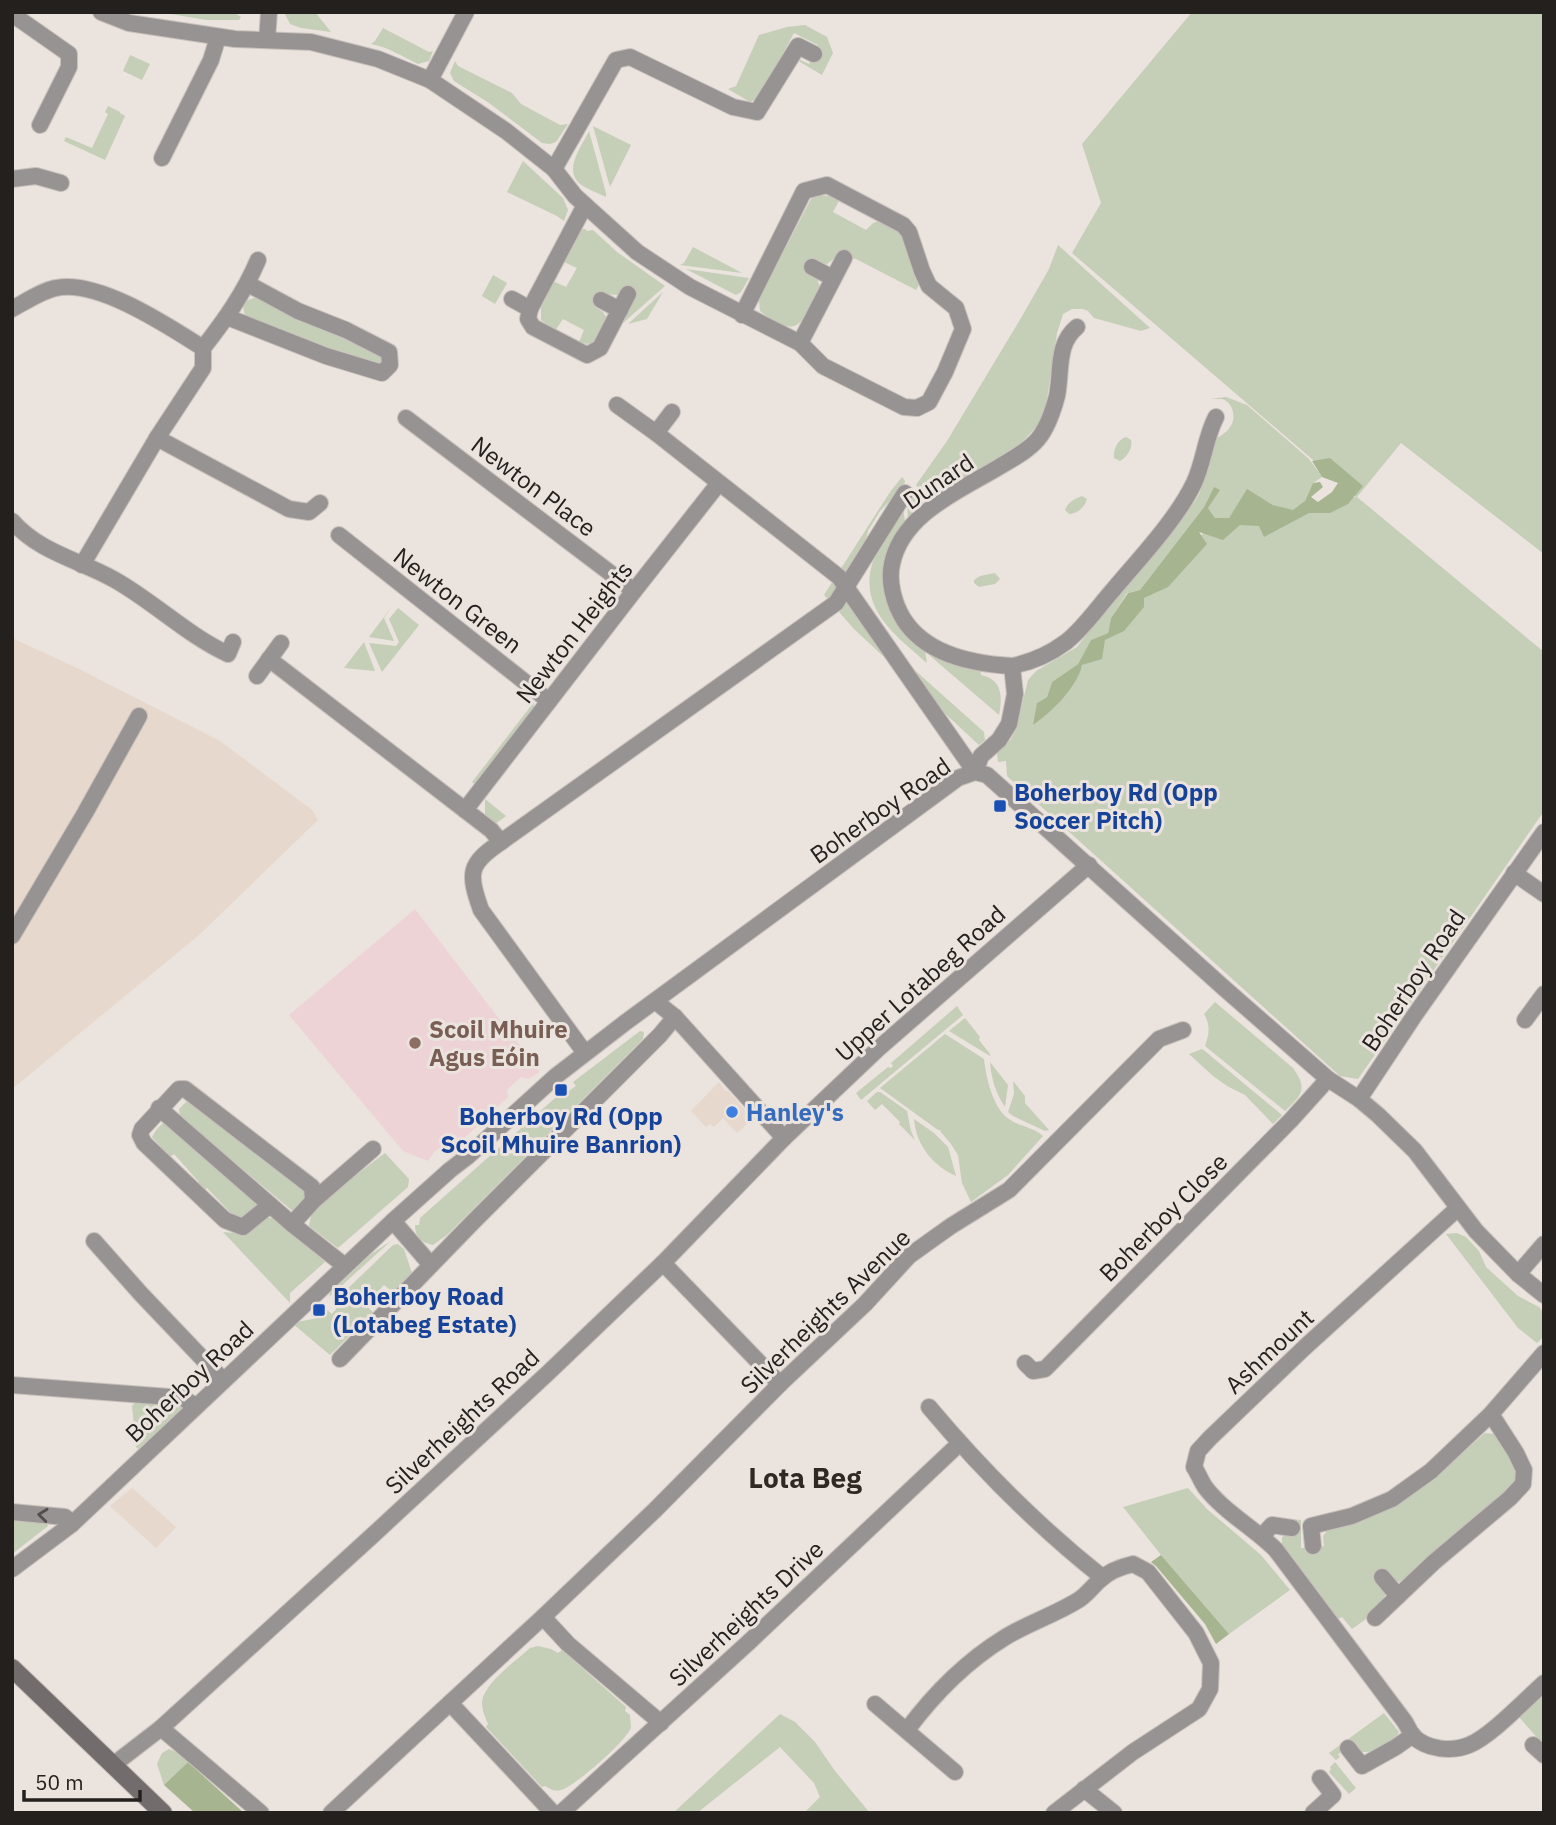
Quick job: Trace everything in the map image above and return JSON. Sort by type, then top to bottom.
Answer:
[{"type":"main road","points":[[12,1668],[163,1813]]},
{"type":"street","points":[[102,12],[129,23],[218,37],[311,41],[378,59],[430,80],[506,131],[554,169],[575,196],[637,252],[690,288],[742,315],[800,343],[823,366],[904,407],[917,408],[929,402],[963,329],[956,308],[929,286],[909,232],[903,225],[827,185],[804,191],[742,315]]},
{"type":"street","points":[[267,40],[269,12]]},
{"type":"street","points":[[430,80],[466,12]]},
{"type":"street","points":[[14,14],[69,54],[70,64],[40,125]]},
{"type":"street","points":[[171,153],[211,60],[218,37]]},
{"type":"street","points":[[554,169],[616,60],[630,57],[757,117],[798,46],[814,54]]},
{"type":"street","points":[[12,179],[36,176],[61,183]]},
{"type":"street","points":[[585,205],[530,309],[528,319],[533,327],[587,355],[600,348],[628,294]]},
{"type":"street","points":[[800,343],[844,258]]},
{"type":"street","points":[[82,565],[157,438],[203,368],[203,348],[248,284],[258,260]]},
{"type":"street","points":[[812,267],[833,278]]},
{"type":"street","points":[[227,317],[337,360],[382,373],[390,365],[389,352],[346,330],[298,311],[248,284]]},
{"type":"street","points":[[12,309],[55,288],[79,286],[136,307],[203,348]]},
{"type":"street","points":[[512,299],[530,309]]},
{"type":"street","points":[[601,300],[620,310]]},
{"type":"street","name":"Dunard","points":[[1077,327],[1067,336],[1062,347],[1057,394],[1048,423],[1037,440],[1013,459],[916,520],[902,539],[891,565],[891,583],[897,606],[917,635],[934,648],[951,655],[1012,666],[1048,654],[1070,638],[1143,554],[1182,504],[1196,480],[1210,428],[1216,417]]},
{"type":"street","points":[[815,381],[823,366]]},
{"type":"street","points":[[617,405],[833,572],[975,772]]},
{"type":"street","points":[[656,433],[672,412]]},
{"type":"street","name":"Newton Place","points":[[406,418],[634,591]]},
{"type":"street","points":[[157,438],[289,509],[313,512]]},
{"type":"street","name":"Newton Heights","points":[[465,810],[719,483]]},
{"type":"street","points":[[585,1053],[481,910],[472,871],[477,862],[486,852],[836,603],[905,493]]},
{"type":"street","points":[[12,521],[22,533],[63,558],[115,580],[209,645],[228,654],[233,642]]},
{"type":"street","name":"Newton Green","points":[[339,535],[549,701]]},
{"type":"street","points":[[257,676],[281,643]]},
{"type":"street","points":[[270,659],[491,830],[501,842]]},
{"type":"street","points":[[975,772],[981,756],[999,740],[1009,724],[1015,694],[1012,666]]},
{"type":"street","points":[[12,936],[139,716]]},
{"type":"street","name":"Boherboy Road","points":[[12,1569],[72,1524],[393,1221],[556,1076],[958,778],[975,772],[987,775],[1328,1079],[1359,1099],[1544,832]]},
{"type":"street","name":"Upper Lotabeg Road","points":[[785,1138],[879,1048],[1089,865]]},
{"type":"street","points":[[1514,873],[1544,894]]},
{"type":"street","points":[[1529,1018],[1544,994]]},
{"type":"street","points":[[655,1001],[675,1017],[785,1138]]},
{"type":"street","points":[[340,1359],[644,1052],[675,1017]]},
{"type":"street","name":"Silverheights Avenue","points":[[331,1813],[543,1617],[865,1304],[909,1256],[1009,1190],[1159,1039],[1184,1030]]},
{"type":"street","name":"Boherboy Close","points":[[1025,1363],[1033,1371],[1045,1369],[1291,1120],[1328,1079]]},
{"type":"street","points":[[270,1205],[243,1227],[225,1220],[144,1143],[140,1135],[142,1129],[179,1089],[185,1089],[312,1187],[313,1201]]},
{"type":"street","points":[[1359,1099],[1415,1151],[1476,1231],[1518,1274],[1544,1295]]},
{"type":"street","points":[[159,1108],[292,1224],[345,1266]]},
{"type":"street","name":"Silverheights Road","points":[[113,1765],[161,1728],[373,1535],[663,1263],[785,1138]]},
{"type":"street","points":[[292,1224],[313,1201],[373,1150]]},
{"type":"street","name":"Ashmount","points":[[1413,1735],[1276,1550],[1205,1487],[1194,1467],[1198,1451],[1304,1348],[1458,1208]]},
{"type":"street","points":[[393,1221],[431,1265]]},
{"type":"street","points":[[94,1241],[223,1380]]},
{"type":"street","points":[[1518,1274],[1544,1244]]},
{"type":"street","points":[[663,1263],[780,1384]]},
{"type":"street","points":[[1313,1546],[1311,1527],[1352,1516],[1392,1499],[1431,1471],[1491,1414],[1544,1353]]},
{"type":"street","points":[[12,1385],[183,1398],[195,1406]]},
{"type":"street","points":[[929,1407],[1011,1497],[1102,1577]]},
{"type":"street","points":[[1375,1618],[1522,1485],[1524,1470],[1516,1452],[1491,1414]]},
{"type":"street","name":"Silverheights Drive","points":[[561,1813],[749,1642],[960,1443]]},
{"type":"street","points":[[12,1512],[65,1517],[72,1524]]},
{"type":"street","points":[[1262,1536],[1272,1525],[1292,1528]]},
{"type":"street","points":[[907,1730],[923,1709],[981,1654],[1004,1638],[1082,1598],[1102,1577],[1115,1569],[1133,1564],[1148,1572],[1196,1633],[1211,1663],[1210,1689],[1199,1709],[1133,1752],[1054,1813]]},
{"type":"street","points":[[1382,1577],[1398,1596]]},
{"type":"street","points":[[543,1617],[568,1644],[661,1723]]},
{"type":"street","points":[[1348,1748],[1362,1766],[1413,1735],[1436,1748],[1451,1749],[1470,1745],[1493,1729],[1544,1683]]},
{"type":"street","points":[[450,1703],[553,1813]]},
{"type":"street","points":[[875,1704],[955,1772]]},
{"type":"street","points":[[161,1728],[261,1813]]},
{"type":"street","points":[[1312,1813],[1334,1795],[1320,1778]]},
{"type":"street","points":[[1084,1789],[1114,1813]]},
{"type":"shaded area","points":[[12,638],[220,741],[312,810],[318,820],[199,935],[12,1089]]},
{"type":"shaded area","name":"Scoil Mhuire Agus Eóin","points":[[415,909],[540,1072],[528,1079],[521,1077],[507,1090],[508,1097],[457,1145],[447,1144],[435,1151],[428,1161],[403,1151],[289,1015]]},
{"type":"shaded area","points":[[719,1082],[751,1117],[737,1133],[723,1118],[714,1127],[710,1124],[706,1127],[691,1111]]},
{"type":"shaded area","points":[[132,1488],[176,1527],[156,1548],[110,1506]]},
{"type":"green space","points":[[159,12],[233,12],[241,17],[239,20],[206,20]]},
{"type":"green space","points":[[284,12],[315,12],[331,32],[290,24]]},
{"type":"green space","points":[[1192,12],[1544,12],[1544,554],[1401,443],[1357,497],[1544,652],[1544,811],[1358,1079],[1340,1076],[1007,776],[1006,761],[998,762],[997,753],[1011,739],[1016,729],[1028,680],[1036,671],[1077,647],[1195,501],[1200,492],[1212,441],[1227,431],[1233,419],[1229,403],[1222,399],[1210,399],[1226,397],[1247,405],[1309,459],[1322,477],[1313,483],[1305,501],[1295,510],[1356,497],[1072,253],[1101,203],[1082,144]],"holes":[[[1214,487],[1208,508],[1215,518],[1229,518],[1247,490],[1273,505],[1291,510],[1207,529],[1036,716],[1037,703],[1047,697],[1052,682],[1078,664],[1091,640],[1108,633],[1111,618],[1127,593],[1140,590],[1204,507]]]},
{"type":"green space","points":[[805,25],[827,37],[833,53],[822,75],[798,59],[809,64],[818,45],[794,33],[760,97],[750,102],[728,89],[736,86],[759,35]]},
{"type":"green space","points":[[383,28],[429,52],[433,51],[429,61],[418,64],[371,44]]},
{"type":"green space","points":[[130,55],[150,64],[142,80],[123,71]]},
{"type":"green space","points":[[455,61],[458,66],[512,93],[521,104],[560,125],[568,124],[556,142],[542,143],[489,103],[454,81],[450,73]]},
{"type":"green space","points":[[108,106],[125,116],[105,160],[64,141],[66,137],[92,148],[108,114],[105,112]]},
{"type":"green space","points":[[593,126],[631,145],[610,187]]},
{"type":"green space","points":[[589,131],[606,197],[580,184],[573,172],[576,158]]},
{"type":"green space","points":[[523,161],[563,198],[568,210],[564,221],[507,192]]},
{"type":"green space","points":[[818,195],[840,199],[833,212],[866,230],[873,223],[882,220],[896,228],[904,238],[919,285],[916,290],[856,259],[836,257],[827,264],[812,262],[806,273],[817,279],[820,287],[798,324],[792,327],[784,325],[760,311],[759,299],[811,199]]},
{"type":"green space","points":[[583,229],[593,230],[617,252],[665,286],[623,323],[636,295],[625,289],[619,295],[602,294],[595,307],[606,317],[603,329],[598,338],[585,344],[579,342],[584,330],[563,319],[555,331],[541,320],[541,307],[553,281],[566,287],[577,268],[564,262]]},
{"type":"green space","points":[[1058,245],[1150,328],[1141,331],[1094,318],[1083,309],[1072,309],[1063,314],[1057,333],[1047,399],[1043,415],[1036,427],[1021,443],[928,502],[916,485],[947,441],[1021,318],[1049,269]]},
{"type":"green space","points":[[693,247],[742,273],[680,265]]},
{"type":"green space","points":[[686,269],[749,278],[741,292],[736,295]]},
{"type":"green space","points":[[493,275],[507,283],[495,304],[482,296]]},
{"type":"green space","points":[[663,292],[647,319],[628,324]]},
{"type":"green space","points":[[256,297],[384,356],[384,364],[375,367],[245,317],[243,306],[246,301]]},
{"type":"green space","points":[[1126,437],[1131,440],[1131,446],[1120,461],[1114,458],[1114,452],[1118,443]]},
{"type":"green space","points":[[1330,458],[1363,486],[1348,504],[1330,513],[1309,513],[1264,537],[1259,526],[1240,525],[1223,540],[1199,532],[1207,544],[1168,587],[1144,598],[1144,607],[1124,631],[1105,640],[1102,659],[1082,665],[1075,682],[1063,698],[1033,725],[1037,703],[1047,697],[1052,682],[1078,664],[1091,640],[1108,633],[1111,618],[1128,593],[1140,590],[1204,507],[1214,487],[1220,490],[1208,508],[1215,518],[1229,518],[1247,489],[1273,505],[1293,510],[1305,501],[1313,483],[1320,482],[1323,487],[1311,497],[1318,502],[1332,492],[1338,483],[1322,477],[1312,461]]},
{"type":"green space","points":[[902,477],[904,486],[880,511],[868,531],[855,571],[855,595],[881,640],[984,732],[985,740],[979,745],[855,630],[824,595]]},
{"type":"green space","points":[[914,491],[925,506],[908,519],[907,502]]},
{"type":"green space","points":[[1082,496],[1087,499],[1084,505],[1069,514],[1065,510],[1068,505]]},
{"type":"green space","points":[[903,506],[905,523],[893,614],[902,631],[925,651],[927,663],[888,627],[872,600],[869,585],[871,568],[878,549]]},
{"type":"green space","points":[[995,573],[1000,579],[995,584],[979,587],[974,583],[980,576]]},
{"type":"green space","points":[[393,605],[384,618],[394,641],[369,637]]},
{"type":"green space","points":[[398,608],[419,625],[382,672],[369,643],[396,646],[399,642],[389,619]]},
{"type":"green space","points":[[364,642],[375,671],[344,668]]},
{"type":"green space","points":[[929,652],[944,660],[980,669],[981,675],[993,680],[1001,695],[999,715],[928,654]]},
{"type":"green space","points":[[534,702],[533,710],[476,785],[472,782]]},
{"type":"green space","points":[[485,799],[506,816],[495,824],[485,814]]},
{"type":"green space","points":[[1215,1002],[1298,1075],[1301,1091],[1285,1111],[1205,1046],[1209,1030],[1204,1014]]},
{"type":"green space","points":[[957,1006],[963,1015],[861,1100],[856,1093],[888,1067],[891,1068],[891,1063]]},
{"type":"green space","points":[[965,1018],[980,1037],[979,1040],[990,1056],[949,1031]]},
{"type":"green space","points":[[640,1031],[644,1032],[643,1039],[447,1235],[433,1245],[420,1239],[415,1225],[419,1225],[420,1218],[563,1091],[566,1093],[576,1086],[573,1082]]},
{"type":"green space","points":[[945,1034],[984,1059],[991,1092],[1003,1114],[1013,1122],[1043,1136],[1008,1175],[971,1202],[962,1183],[958,1155],[941,1130],[880,1088]]},
{"type":"green space","points":[[1202,1049],[1282,1115],[1273,1124],[1245,1095],[1213,1076],[1189,1054]]},
{"type":"green space","points":[[990,1062],[1008,1085],[1005,1107],[995,1086]]},
{"type":"green space","points":[[1013,1081],[1025,1096],[1025,1103],[1049,1130],[1045,1131],[1008,1112],[1014,1094]]},
{"type":"green space","points":[[877,1092],[907,1111],[915,1140],[882,1104],[875,1110],[867,1101]]},
{"type":"green space","points":[[186,1102],[196,1105],[304,1186],[306,1200],[295,1213],[180,1117],[179,1109]]},
{"type":"green space","points":[[167,1119],[260,1206],[241,1217],[229,1217],[229,1211],[207,1188],[202,1191],[197,1185],[199,1182],[174,1154],[170,1157],[152,1137]]},
{"type":"green space","points":[[914,1119],[948,1147],[956,1176],[940,1167],[927,1154],[915,1129]]},
{"type":"green space","points":[[385,1153],[409,1179],[408,1187],[338,1248],[309,1226],[311,1215],[334,1192]]},
{"type":"green space","points":[[261,1218],[277,1218],[325,1262],[290,1293],[290,1303],[223,1232],[244,1234]]},
{"type":"green space","points":[[1457,1233],[1466,1237],[1479,1251],[1486,1267],[1518,1296],[1539,1307],[1544,1313],[1544,1336],[1537,1343],[1518,1328],[1446,1234]]},
{"type":"green space","points":[[392,1240],[329,1297],[370,1255]]},
{"type":"green space","points":[[398,1244],[404,1249],[412,1273],[393,1292],[384,1285],[365,1305],[373,1312],[330,1355],[292,1323],[318,1318],[327,1310],[332,1314],[340,1304],[336,1300],[393,1245]]},
{"type":"green space","points":[[137,1401],[181,1407],[183,1410],[138,1449],[132,1406]]},
{"type":"green space","points":[[1485,1433],[1496,1434],[1518,1470],[1518,1476],[1510,1490],[1444,1542],[1404,1579],[1399,1582],[1393,1580],[1373,1613],[1352,1629],[1342,1617],[1338,1619],[1282,1546],[1284,1534],[1293,1532],[1293,1519],[1301,1520],[1301,1548],[1324,1546],[1323,1536],[1327,1531],[1357,1523],[1399,1504]]},
{"type":"green space","points":[[1188,1488],[1207,1509],[1261,1555],[1290,1590],[1229,1634],[1123,1507]]},
{"type":"green space","points":[[12,1520],[46,1522],[48,1526],[12,1554]]},
{"type":"green space","points":[[1161,1555],[1229,1634],[1216,1644],[1205,1624],[1151,1562]]},
{"type":"green space","points":[[538,1646],[558,1653],[562,1650],[626,1707],[625,1711],[630,1715],[631,1727],[621,1741],[588,1772],[559,1791],[542,1787],[486,1727],[488,1724],[482,1702],[494,1680],[530,1648]]},
{"type":"green space","points":[[1544,1694],[1544,1748],[1519,1717]]},
{"type":"green space","points":[[1384,1713],[1399,1732],[1388,1744],[1373,1751],[1362,1752],[1355,1743],[1338,1754],[1340,1757],[1336,1760],[1329,1753]]},
{"type":"green space","points":[[780,1714],[795,1722],[815,1742],[870,1813],[804,1813],[820,1797],[814,1783],[780,1747],[697,1813],[673,1813]]},
{"type":"green space","points":[[169,1749],[188,1762],[164,1785],[157,1764],[162,1753]]},
{"type":"green space","points":[[188,1762],[244,1813],[195,1813],[164,1785]]},
{"type":"green space","points":[[1335,1762],[1356,1788],[1349,1794],[1329,1772]]},
{"type":"place","name":"Boherboy Rd (Opp Soccer Pitch)","points":[[1000,806]]},
{"type":"place","name":"Scoil Mhuire Agus Eóin","points":[[415,1043]]},
{"type":"place","name":"Boherboy Rd (Opp Scoil Mhuire Banrion)","points":[[561,1090]]},
{"type":"place","name":"Hanley's","points":[[732,1112]]},
{"type":"place","name":"Boherboy Road (Lotabeg Estate)","points":[[319,1310]]},
{"type":"district","name":"Lota Beg","points":[[805,1477]]}]
